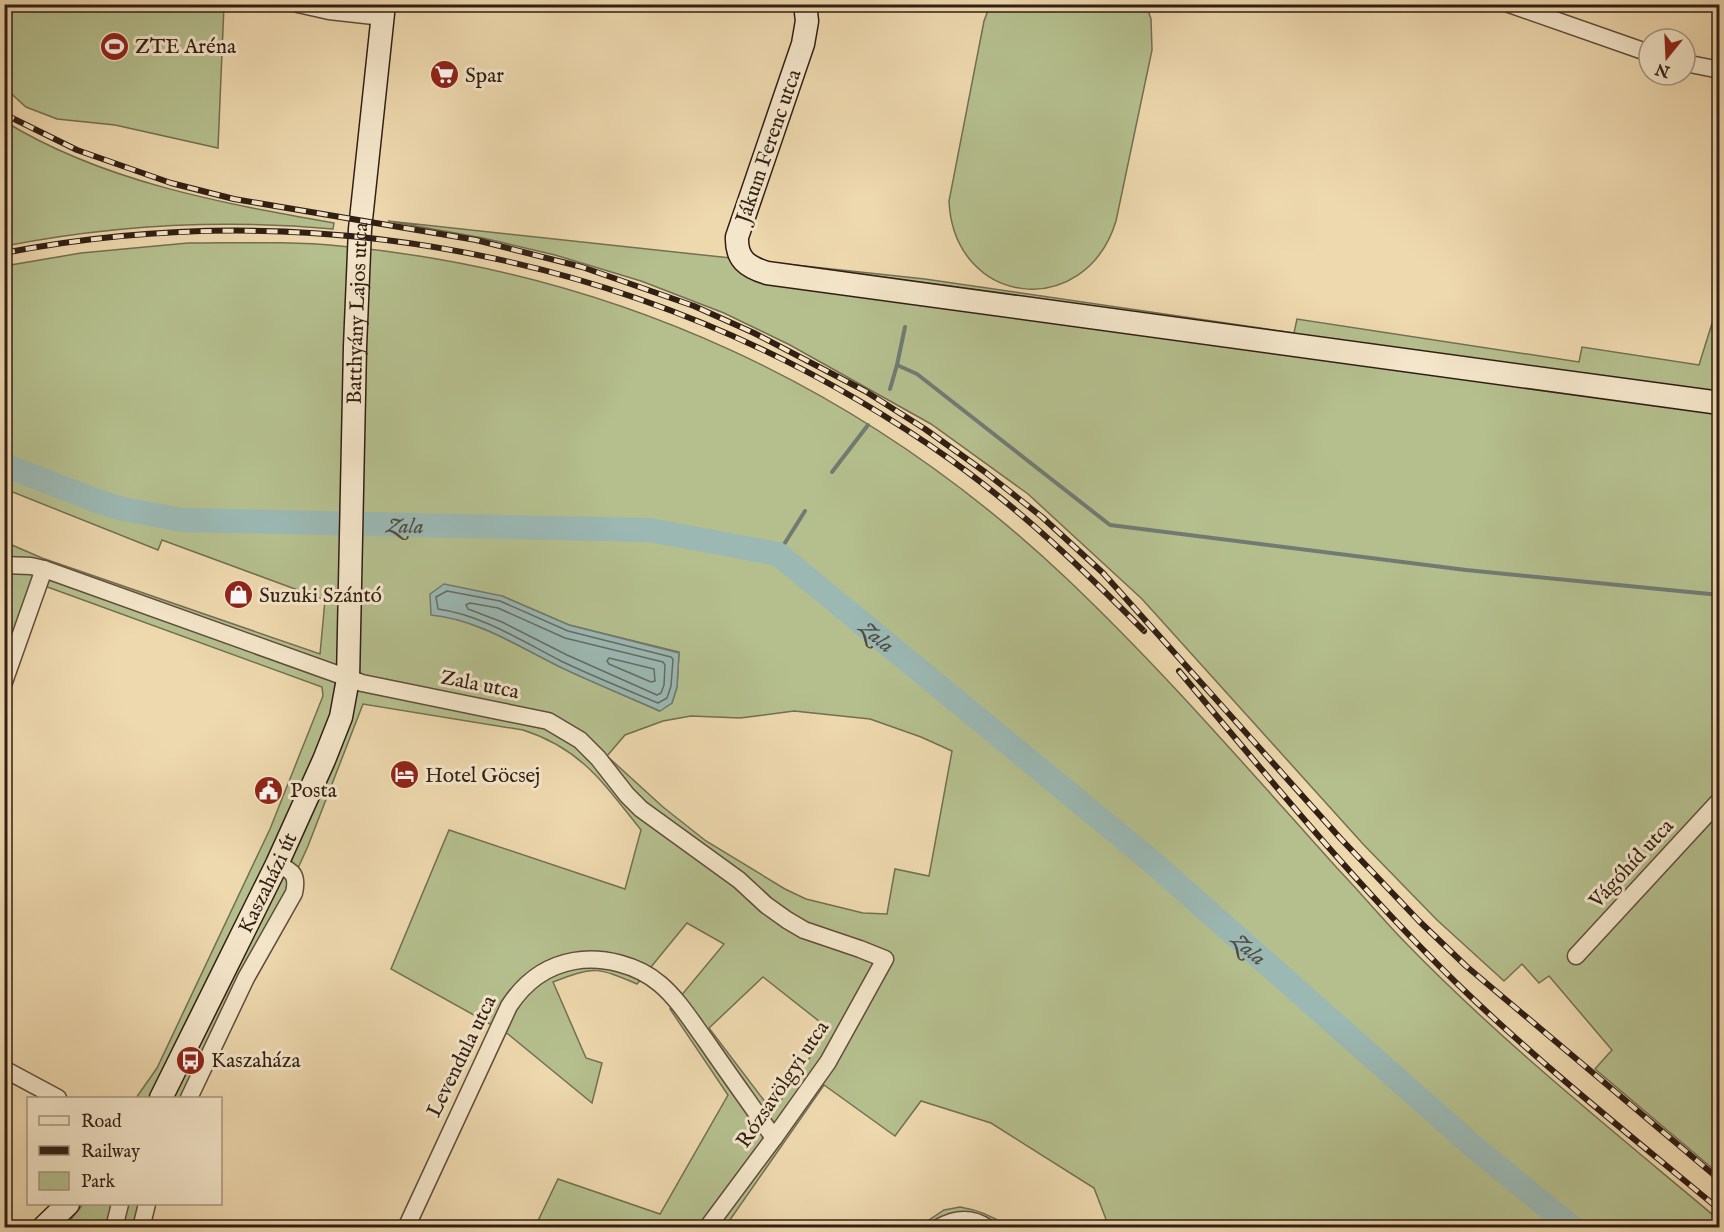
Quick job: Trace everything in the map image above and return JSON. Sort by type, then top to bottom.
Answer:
[{"type":"street","points":[[298,4],[329,11],[383,11]]},
{"type":"street","name":"Jákum Ferenc utca","points":[[805,4],[807,21],[803,44],[737,237],[738,252],[741,258],[755,269],[767,273],[1719,403]]},
{"type":"street","points":[[1509,4],[1637,50]]},
{"type":"street","name":"Batthyány Lajos utca","points":[[349,622],[361,220],[383,11]]},
{"type":"street","points":[[1697,65],[1719,70]]},
{"type":"street","name":"Zala utca","points":[[4,565],[44,569],[348,679],[548,721],[580,741],[598,758],[641,809],[739,880],[766,905],[804,930],[885,959]]},
{"type":"street","points":[[4,682],[44,569]]},
{"type":"street","name":"Kaszaházi út","points":[[161,1097],[277,864],[333,740],[341,717],[348,679],[349,622]]},
{"type":"street","name":"Vágóhíd utca","points":[[1576,956],[1719,800]]},
{"type":"street","points":[[189,1097],[246,978],[294,893],[296,883],[292,872],[277,864]]},
{"type":"street","name":"Levendula utca","points":[[406,1227],[509,1006],[518,992],[530,981],[556,966],[569,962],[584,959],[615,962],[660,983],[693,1023],[774,1138]]},
{"type":"street","name":"Rózsavölgyi utca","points":[[707,1227],[828,1062],[885,959]]},
{"type":"street","points":[[4,1069],[56,1097]]},
{"type":"street","points":[[43,1227],[66,1205]]},
{"type":"street","points":[[114,1227],[120,1205]]},
{"type":"street","points":[[141,1227],[146,1205]]},
{"type":"street","points":[[938,1227],[958,1220],[976,1221],[988,1227]]},
{"type":"green space","name":"ZTE Aréna","points":[[4,5],[224,5],[218,148],[115,125],[57,119],[26,107],[5,88]]},
{"type":"green space","points":[[990,5],[1146,5],[1151,19],[1152,50],[1116,221],[1100,253],[1078,275],[1051,287],[1023,289],[996,281],[973,263],[956,236],[949,201],[984,21]]},
{"type":"green space","points":[[4,121],[81,160],[122,175],[206,198],[334,223],[333,229],[251,224],[168,226],[86,233],[5,246]]},
{"type":"green space","points":[[388,221],[925,279],[1294,333],[1297,319],[1579,362],[1582,347],[1699,365],[1719,301],[1719,1174],[1595,1069],[1612,1050],[1549,976],[1539,983],[1522,964],[1504,981],[1437,920],[1363,844],[1142,599],[1028,494],[931,424],[790,345],[724,313],[641,281],[555,255],[483,238]]},
{"type":"green space","points":[[188,243],[321,244],[442,260],[541,282],[638,312],[731,350],[820,396],[906,449],[988,510],[1066,578],[1171,684],[1385,921],[1438,976],[1556,1083],[1719,1220],[1719,1227],[1109,1227],[1094,1188],[991,1123],[921,1101],[895,1136],[824,1085],[725,1227],[535,1227],[558,1179],[660,1214],[728,1095],[670,1009],[724,944],[687,923],[637,984],[613,974],[595,971],[578,973],[553,982],[586,1058],[602,1063],[592,1103],[508,1034],[391,969],[449,830],[625,889],[641,830],[590,770],[561,747],[543,738],[523,730],[363,704],[308,846],[194,1097],[137,1097],[157,1068],[270,829],[323,696],[322,687],[42,585],[5,689],[5,620],[9,606],[5,604],[5,542],[42,558],[320,654],[325,600],[162,540],[158,550],[5,489],[5,266],[81,253]],"holes":[[[502,596],[569,625],[679,652],[677,687],[672,703],[659,711],[561,667],[496,634],[451,616]],[[794,711],[870,719],[952,751],[929,876],[895,869],[887,914],[863,913],[806,899],[785,889],[706,841],[663,807],[607,756],[625,735],[663,721],[691,716],[740,718]],[[763,977],[829,1029],[779,1103],[766,1103],[709,1028]]]},
{"type":"green space","points":[[82,1205],[153,1205],[147,1227],[64,1228]]},
{"type":"green space","points":[[960,1207],[986,1214],[1009,1227],[917,1228],[944,1210]]},
{"type":"water","points":[[444,584],[502,596],[569,625],[679,653],[677,687],[672,703],[660,711],[570,672],[480,628],[431,615],[430,594]]},
{"type":"waterway","points":[[897,365],[905,327]]},
{"type":"waterway","points":[[890,389],[897,365],[917,374],[1110,525],[1466,570],[1720,595]]},
{"type":"waterway","points":[[832,472],[868,425]]},
{"type":"waterway","name":"Zala","points":[[4,465],[97,501],[123,509],[182,520],[649,530],[778,554],[1150,860],[1474,1147],[1573,1228]]},
{"type":"waterway","points":[[778,554],[805,511]]},
{"type":"railway","points":[[4,114],[77,150],[171,183],[234,199],[476,240],[582,267],[694,306],[754,333],[865,391],[925,429],[985,472],[1042,517],[1103,573],[1341,839],[1419,921],[1466,966],[1720,1180]]},
{"type":"railway","points":[[4,253],[129,236],[253,231],[377,239],[498,259],[618,292],[733,336],[845,392],[951,460],[1051,541],[1144,631]]},
{"type":"railway","points":[[1179,671],[1320,838],[1432,959],[1531,1052],[1720,1210]]},
{"type":"place","name":"ZTE Aréna","points":[[114,46]]},
{"type":"place","name":"Spar","points":[[444,75]]},
{"type":"place","name":"Suzuki Szántó","points":[[238,595]]},
{"type":"place","name":"Hotel Göcsej","points":[[404,775]]},
{"type":"place","name":"Posta","points":[[269,790]]},
{"type":"place","name":"Kaszaháza","points":[[190,1060]]}]
